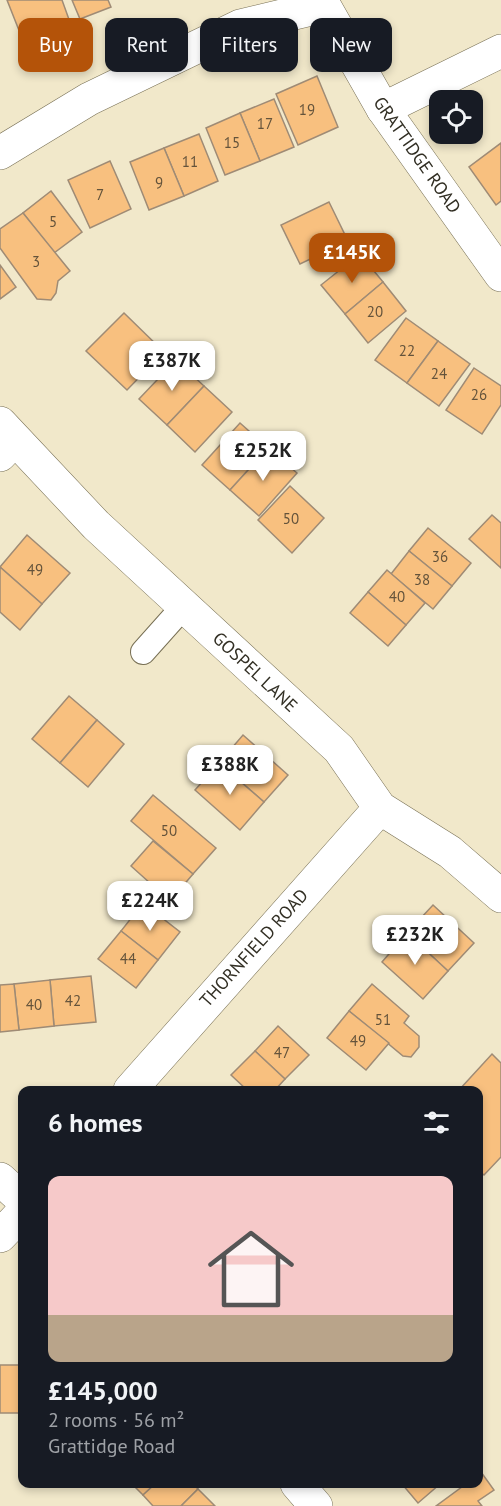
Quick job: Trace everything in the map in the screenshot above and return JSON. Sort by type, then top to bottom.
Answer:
[{"type":"street","name":"GRATTIDGE ROAD","points":[[322,3],[383,109],[501,274]]},
{"type":"street","points":[[0,153],[88,99],[240,26],[322,3]]},
{"type":"street","points":[[383,109],[501,51]]},
{"type":"street","name":"GOSPEL LANE","points":[[5,440],[339,749],[380,808],[450,852],[501,896]]},
{"type":"street","name":"THORNFIELD ROAD","points":[[134,1086],[380,808]]},
{"type":"street","points":[[0,1179],[18,1195]]},
{"type":"street","points":[[0,1236],[18,1217]]},
{"type":"street","points":[[300,1488],[316,1506]]},
{"type":"lane","points":[[143,652],[184,606]]},
{"type":"building","points":[[7,0],[62,0],[68,18],[18,18],[18,28]]},
{"type":"building","points":[[72,0],[108,0],[111,7],[80,18]]},
{"type":"building","points":[[317,76],[338,127],[298,145],[276,94]]},
{"type":"building","points":[[274,99],[294,147],[260,161],[240,113]]},
{"type":"building","points":[[240,113],[260,161],[225,175],[206,128]]},
{"type":"building","points":[[199,134],[218,181],[184,196],[164,148]]},
{"type":"building","points":[[501,143],[501,201],[496,205],[469,167]]},
{"type":"building","points":[[164,148],[184,196],[149,210],[130,162]]},
{"type":"building","points":[[110,161],[131,209],[90,228],[68,180]]},
{"type":"building","points":[[51,191],[82,232],[54,253],[23,213]]},
{"type":"building","points":[[329,202],[348,241],[300,264],[281,225]]},
{"type":"building","points":[[23,213],[70,271],[58,281],[56,293],[51,300],[37,299],[0,248],[0,229]]},
{"type":"building","points":[[360,254],[383,282],[345,314],[321,285]]},
{"type":"building","points":[[0,265],[16,287],[0,299]]},
{"type":"building","points":[[383,282],[406,311],[368,343],[345,314]]},
{"type":"building","points":[[124,313],[164,352],[127,390],[86,351]]},
{"type":"building","points":[[406,318],[438,341],[407,383],[375,360]]},
{"type":"building","points":[[438,341],[470,364],[439,406],[407,383]]},
{"type":"building","points":[[176,360],[204,386],[167,425],[139,399]]},
{"type":"building","points":[[474,368],[501,386],[501,405],[482,434],[446,410]]},
{"type":"building","points":[[204,386],[232,412],[195,452],[167,425]]},
{"type":"building","points":[[240,423],[268,448],[230,490],[202,465]]},
{"type":"building","points":[[268,448],[297,473],[259,516],[230,490]]},
{"type":"building","points":[[290,486],[324,518],[292,553],[258,520]]},
{"type":"building","points":[[492,515],[501,523],[501,568],[469,539]]},
{"type":"building","points":[[428,528],[471,563],[452,586],[409,551]]},
{"type":"building","points":[[27,535],[70,573],[42,604],[0,567]]},
{"type":"building","points":[[409,551],[452,586],[433,609],[391,574]]},
{"type":"building","points":[[0,567],[42,604],[20,630],[0,612]]},
{"type":"building","points":[[387,570],[425,603],[406,625],[368,592]]},
{"type":"building","points":[[368,592],[406,625],[388,646],[350,613]]},
{"type":"building","points":[[69,696],[97,720],[60,763],[32,739]]},
{"type":"building","points":[[97,720],[124,744],[88,787],[60,763]]},
{"type":"building","points":[[243,735],[288,775],[264,802],[219,763]]},
{"type":"building","points":[[219,763],[264,802],[240,830],[195,790]]},
{"type":"building","points":[[153,795],[216,848],[193,874],[131,821]]},
{"type":"building","points":[[153,841],[193,874],[170,901],[131,866]]},
{"type":"building","points":[[143,903],[180,932],[158,960],[121,931]]},
{"type":"building","points":[[433,905],[474,943],[448,971],[407,933]]},
{"type":"building","points":[[121,931],[158,960],[136,988],[98,959]]},
{"type":"building","points":[[407,933],[448,971],[423,999],[382,962]]},
{"type":"building","points":[[91,976],[96,1022],[54,1026],[50,980]]},
{"type":"building","points":[[50,980],[54,1026],[19,1030],[14,984]]},
{"type":"building","points":[[14,984],[19,1030],[0,1032],[0,985]]},
{"type":"building","points":[[372,984],[409,1016],[404,1023],[419,1036],[419,1047],[411,1057],[403,1056],[349,1011]]},
{"type":"building","points":[[349,1011],[389,1043],[366,1070],[327,1038]]},
{"type":"building","points":[[278,1026],[309,1055],[285,1079],[255,1051]]},
{"type":"building","points":[[255,1051],[285,1079],[279,1086],[243,1086],[231,1075]]},
{"type":"building","points":[[492,1054],[501,1063],[501,1157],[484,1175],[483,1086],[463,1086]]},
{"type":"building","points":[[0,1365],[18,1365],[18,1413],[0,1413]]},
{"type":"building","points":[[483,1475],[494,1490],[478,1501],[482,1506],[436,1506],[461,1488],[483,1488]]},
{"type":"building","points":[[136,1488],[151,1488],[143,1495]]},
{"type":"building","points":[[151,1488],[198,1489],[181,1506],[153,1506],[143,1495]]},
{"type":"building","points":[[405,1488],[435,1488],[418,1503]]},
{"type":"building","points":[[198,1489],[215,1506],[181,1506]]}]
